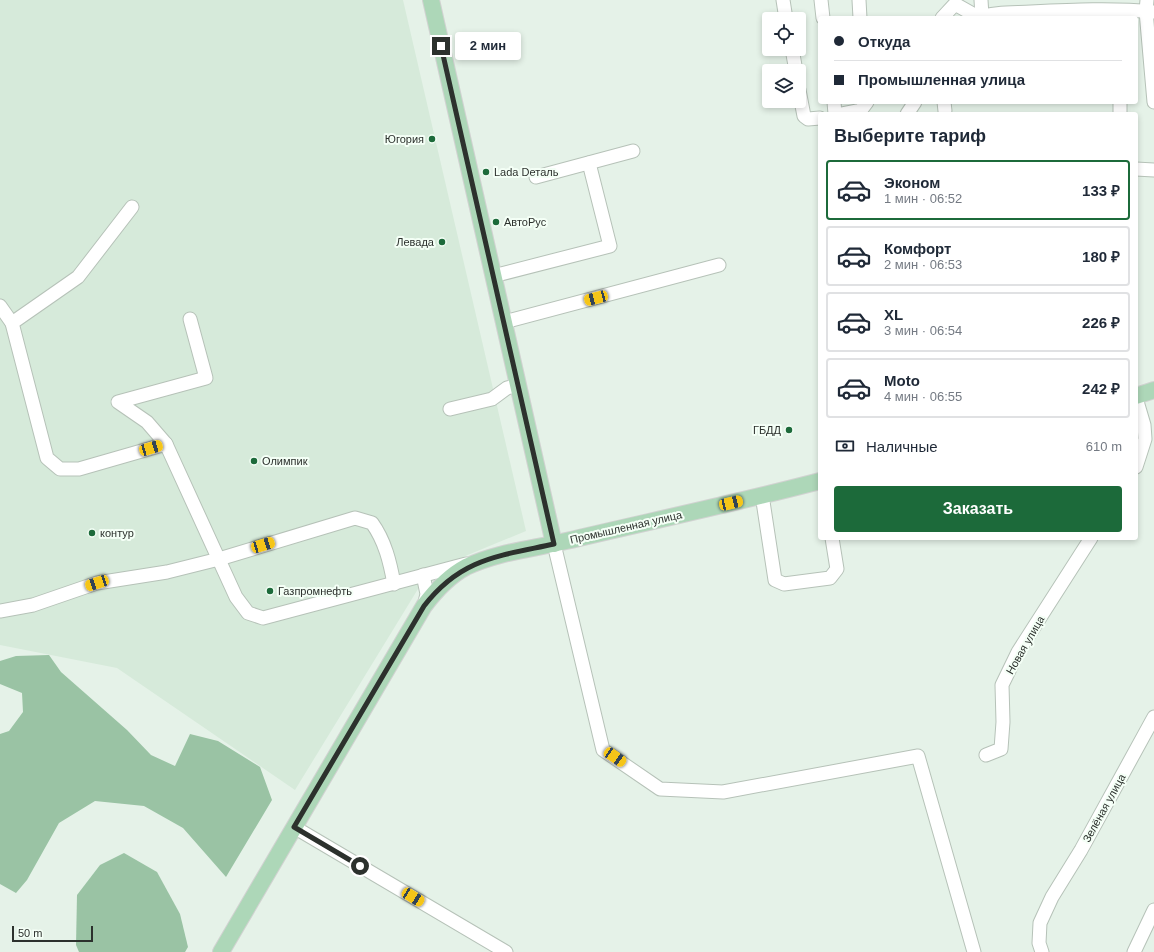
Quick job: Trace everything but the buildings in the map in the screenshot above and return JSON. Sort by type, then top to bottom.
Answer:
[{"type":"main road","name":"Промышленная улица","points":[[431,0],[554,544],[818,481]]},
{"type":"main road","points":[[1138,396],[1154,390]]},
{"type":"main road","points":[[221,952],[424,606],[437,589],[449,578],[487,558],[554,544]]},
{"type":"street","points":[[783,0],[785,12]]},
{"type":"street","points":[[821,0],[823,16]]},
{"type":"street","points":[[858,0],[860,16]]},
{"type":"street","points":[[979,16],[981,0]]},
{"type":"street","points":[[944,16],[955,2],[977,16]]},
{"type":"street","points":[[982,16],[987,14],[1149,8],[1154,102]]},
{"type":"street","points":[[851,112],[861,110],[866,104]]},
{"type":"street","points":[[802,108],[804,116],[808,120],[818,118]]},
{"type":"street","points":[[536,177],[633,151]]},
{"type":"street","points":[[493,276],[610,246],[589,163]]},
{"type":"street","points":[[1138,169],[1154,170]]},
{"type":"street","points":[[12,324],[78,276],[132,207]]},
{"type":"street","points":[[504,322],[719,265]]},
{"type":"street","points":[[0,306],[12,324],[48,458],[60,469],[79,470],[166,444]]},
{"type":"street","points":[[190,319],[206,378],[118,402],[147,422],[166,444],[236,597],[248,613],[263,618],[487,558]]},
{"type":"street","points":[[450,409],[492,399],[508,388],[518,385]]},
{"type":"street","points":[[1138,404],[1144,425],[1145,438],[1138,461]]},
{"type":"street","points":[[762,495],[775,580],[784,584],[830,578],[837,569],[832,540]]},
{"type":"street","points":[[0,611],[33,605],[97,583],[167,572],[219,559],[355,518],[372,523],[379,533],[388,557],[394,584]]},
{"type":"street","name":"Новая улица","points":[[986,755],[1001,749],[1003,722],[1002,685],[1018,652],[1091,540]]},
{"type":"street","points":[[554,544],[603,750],[660,788],[724,792],[918,756],[974,952]]},
{"type":"street","points":[[423,575],[427,594],[424,606]]},
{"type":"street","name":"Зелёная улица","points":[[1042,952],[1040,943],[1040,923],[1052,897],[1081,850],[1154,717]]},
{"type":"street","points":[[294,827],[506,952]]},
{"type":"street","points":[[1134,952],[1154,910]]},
{"type":"shaded area","points":[[0,0],[403,0],[526,531],[429,571],[295,790],[117,668],[0,645]]},
{"type":"green space","points":[[49,655],[61,672],[127,730],[151,755],[175,766],[190,734],[218,741],[260,767],[272,800],[226,877],[183,828],[144,806],[95,801],[59,823],[27,880],[16,893],[0,884],[0,734],[9,731],[23,712],[22,693],[0,684],[0,661],[16,656]]},
{"type":"green space","points":[[124,853],[157,872],[180,914],[188,947],[185,952],[79,952],[76,945],[77,895],[100,865]]},
{"type":"place","name":"Югория","points":[[432,139]]},
{"type":"place","name":"Lada Dеталь","points":[[486,172]]},
{"type":"place","name":"АвтоРус","points":[[496,222]]},
{"type":"place","name":"Левада","points":[[442,242]]},
{"type":"place","name":"ГБДД","points":[[789,430]]},
{"type":"place","name":"Олимпик","points":[[254,461]]},
{"type":"place","name":"контур","points":[[92,533]]},
{"type":"place","name":"Газпромнефть","points":[[270,591]]},
{"type":"route","points":[[360,866],[294,827],[424,606],[437,589],[449,578],[466,568],[487,558],[554,544],[441,46]]}]
